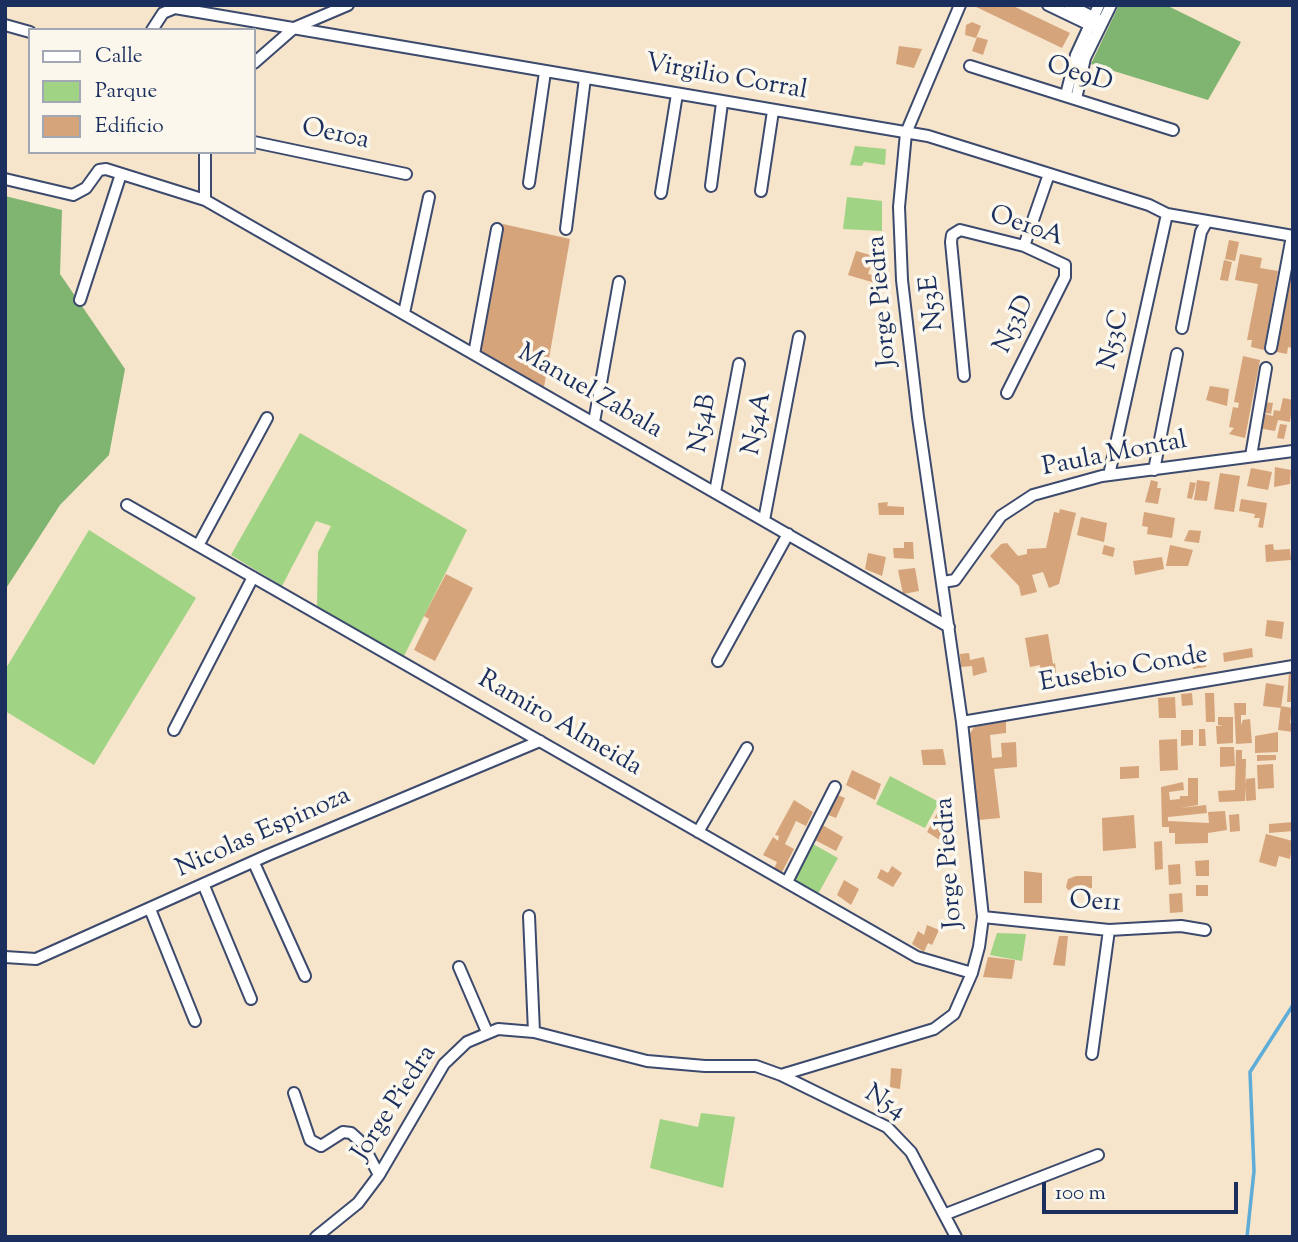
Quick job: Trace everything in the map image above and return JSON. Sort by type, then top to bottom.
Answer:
[{"type":"street","points":[[256,61],[294,28],[348,5]]},
{"type":"street","points":[[1048,5],[1096,24]]},
{"type":"street","points":[[1069,5],[1096,24]]},
{"type":"street","points":[[1096,24],[1099,5]]},
{"type":"street","points":[[1071,97],[1076,55],[1111,5]]},
{"type":"street","name":"Jorge Piedra","points":[[781,1075],[934,1029],[954,1014],[972,973],[983,918],[962,722],[918,417],[902,279],[899,206],[906,133],[957,6]]},
{"type":"street","name":"Virgilio Corral","points":[[153,28],[163,13],[175,8],[928,136],[1167,214],[1206,223],[1292,236]]},
{"type":"street","points":[[5,25],[28,31]]},
{"type":"street","name":"Oe9D","points":[[970,66],[1173,130]]},
{"type":"street","points":[[529,183],[545,72]]},
{"type":"street","points":[[566,229],[585,78]]},
{"type":"street","points":[[662,193],[677,94]]},
{"type":"street","points":[[711,186],[722,103]]},
{"type":"street","points":[[761,191],[773,111]]},
{"type":"street","name":"Oe10a","points":[[256,142],[406,174]]},
{"type":"street","points":[[205,154],[205,200]]},
{"type":"street","points":[[5,179],[73,195],[86,188],[99,170],[121,174],[80,300]]},
{"type":"street","name":"Manuel Zabala","points":[[121,174],[205,200],[949,627]]},
{"type":"street","points":[[1024,246],[1049,174]]},
{"type":"street","points":[[404,313],[429,197]]},
{"type":"street","name":"N53C","points":[[1109,475],[1167,214]]},
{"type":"street","points":[[1182,328],[1201,232],[1206,223]]},
{"type":"street","points":[[474,354],[497,229]]},
{"type":"street","name":"Oe10A","points":[[960,230],[1024,246],[1065,265],[1065,277]]},
{"type":"street","name":"N53E","points":[[960,230],[952,235],[951,242],[964,376]]},
{"type":"street","points":[[1270,348],[1292,236]]},
{"type":"street","name":"N53D","points":[[1007,393],[1065,277]]},
{"type":"street","points":[[594,422],[618,282]]},
{"type":"street","name":"N54A","points":[[764,520],[799,337]]},
{"type":"street","points":[[1154,470],[1177,354]]},
{"type":"street","name":"N54B","points":[[716,492],[739,364]]},
{"type":"street","points":[[1251,456],[1266,368]]},
{"type":"street","points":[[199,544],[267,418]]},
{"type":"street","name":"Paula Montal","points":[[943,582],[956,580],[1001,516],[1021,501],[1067,484],[1109,475],[1293,451]]},
{"type":"street","name":"Ramiro Almeida","points":[[127,505],[917,957],[972,973]]},
{"type":"street","points":[[718,661],[788,534]]},
{"type":"street","points":[[174,730],[253,578]]},
{"type":"street","name":"Eusebio Conde","points":[[962,722],[1293,666]]},
{"type":"street","name":"Nicolas Espinoza","points":[[5,957],[36,959],[540,741]]},
{"type":"street","points":[[698,832],[747,748]]},
{"type":"street","points":[[786,882],[835,787]]},
{"type":"street","points":[[254,863],[305,976]]},
{"type":"street","points":[[204,886],[251,999]]},
{"type":"street","points":[[150,909],[195,1021]]},
{"type":"street","points":[[529,916],[534,1032]]},
{"type":"street","name":"Oe11","points":[[983,918],[1109,930],[1181,926],[1205,930]]},
{"type":"street","points":[[1092,1054],[1109,930]]},
{"type":"street","points":[[459,967],[487,1032],[498,1029],[534,1032],[647,1060],[705,1066],[756,1066],[781,1075]]},
{"type":"street","name":"Jorge Piedra","points":[[316,1237],[358,1203],[379,1175],[444,1064],[467,1042],[487,1032]]},
{"type":"street","name":"N54","points":[[781,1075],[887,1127],[911,1152],[956,1237]]},
{"type":"street","points":[[294,1093],[310,1140],[321,1146],[343,1132],[351,1133],[362,1143],[379,1175]]},
{"type":"street","points":[[946,1214],[1098,1156]]},
{"type":"green space","points":[[1119,5],[1166,5],[1241,42],[1208,100],[1091,64]]},
{"type":"green space","points":[[855,146],[886,149],[885,165],[864,162],[862,166],[850,165]]},
{"type":"green space","points":[[5,196],[62,210],[60,274],[125,369],[109,455],[60,505],[5,590]]},
{"type":"green space","points":[[847,197],[882,201],[882,231],[843,229]]},
{"type":"green space","points":[[300,433],[467,530],[404,656],[317,607],[318,552],[331,526],[316,521],[282,586],[231,555]]},
{"type":"green space","points":[[89,530],[196,598],[94,765],[5,711],[5,670]]},
{"type":"green space","points":[[890,776],[939,802],[925,828],[876,804]]},
{"type":"green space","points":[[813,844],[838,858],[818,894],[792,880]]},
{"type":"green space","points":[[997,933],[1026,934],[1022,961],[990,955]]},
{"type":"green space","points":[[701,1113],[735,1117],[723,1188],[650,1168],[660,1119],[698,1127]]},
{"type":"building","points":[[972,5],[1011,5],[1070,33],[1062,48]]},
{"type":"building","points":[[972,22],[981,26],[976,38],[965,35],[966,25]]},
{"type":"building","points":[[977,37],[988,40],[983,55],[972,51]]},
{"type":"building","points":[[899,46],[922,49],[914,68],[896,64]]},
{"type":"building","points":[[503,224],[570,239],[544,387],[479,350]]},
{"type":"building","points":[[1229,240],[1239,242],[1235,261],[1225,259]]},
{"type":"building","points":[[856,251],[874,256],[868,274],[876,276],[875,283],[848,275]]},
{"type":"building","points":[[1240,254],[1262,258],[1260,268],[1278,271],[1264,350],[1251,347],[1252,340],[1247,340],[1258,284],[1235,280]]},
{"type":"building","points":[[1224,260],[1232,262],[1228,281],[1220,280]]},
{"type":"building","points":[[1288,271],[1293,272],[1293,348],[1288,347],[1287,354],[1272,351]]},
{"type":"building","points":[[1243,356],[1260,360],[1245,438],[1229,434],[1234,428],[1229,427],[1233,407],[1238,408],[1239,403],[1234,402]]},
{"type":"building","points":[[1210,386],[1229,389],[1227,406],[1206,400]]},
{"type":"building","points":[[1283,398],[1293,400],[1290,422],[1278,420],[1275,431],[1258,428],[1261,413],[1273,416],[1274,410],[1280,411]]},
{"type":"building","points":[[1263,402],[1273,403],[1271,414],[1262,412]]},
{"type":"building","points":[[1280,424],[1287,425],[1284,439],[1277,438]]},
{"type":"building","points":[[1275,467],[1291,470],[1290,484],[1274,487]]},
{"type":"building","points":[[1251,468],[1272,472],[1268,490],[1247,486]]},
{"type":"building","points":[[1220,473],[1240,476],[1234,512],[1214,509]]},
{"type":"building","points":[[1151,480],[1158,482],[1157,488],[1161,488],[1158,504],[1145,502]]},
{"type":"building","points":[[1197,480],[1210,482],[1207,501],[1194,500]]},
{"type":"building","points":[[1190,482],[1196,483],[1192,499],[1187,498]]},
{"type":"building","points":[[1241,499],[1267,503],[1263,528],[1258,527],[1260,518],[1254,518],[1255,514],[1239,511]]},
{"type":"building","points":[[888,502],[887,506],[904,507],[904,515],[879,515],[878,503]]},
{"type":"building","points":[[1060,509],[1076,513],[1059,584],[1049,588],[1043,572],[1032,575],[1037,592],[1021,596],[1019,586],[990,556],[1001,544],[1007,543],[1018,556],[1027,554],[1027,549],[1046,548],[1054,512],[1059,513]]},
{"type":"building","points":[[1144,512],[1175,518],[1172,538],[1147,534],[1148,527],[1142,526]]},
{"type":"building","points":[[1081,517],[1107,523],[1104,542],[1077,535]]},
{"type":"building","points":[[1189,530],[1201,531],[1199,543],[1184,541]]},
{"type":"building","points":[[904,542],[913,542],[914,559],[894,558],[893,548],[904,548]]},
{"type":"building","points":[[1273,544],[1274,550],[1290,549],[1291,560],[1266,562],[1265,545]]},
{"type":"building","points":[[1104,545],[1115,548],[1113,557],[1102,554]]},
{"type":"building","points":[[1170,545],[1193,550],[1188,566],[1166,566]]},
{"type":"building","points":[[868,553],[886,557],[882,576],[865,569]]},
{"type":"building","points":[[1162,557],[1164,569],[1135,575],[1133,561]]},
{"type":"building","points":[[915,568],[919,591],[903,594],[898,570]]},
{"type":"building","points":[[446,574],[473,588],[435,661],[414,650],[429,619],[424,616]]},
{"type":"building","points":[[1267,620],[1284,622],[1282,639],[1265,636]]},
{"type":"building","points":[[1048,634],[1057,680],[1050,681],[1049,674],[1041,675],[1040,665],[1030,667],[1025,638]]},
{"type":"building","points":[[1252,648],[1253,657],[1224,662],[1223,653]]},
{"type":"building","points":[[969,653],[970,660],[984,657],[987,672],[973,676],[972,666],[961,667],[960,654]]},
{"type":"building","points":[[1204,653],[1206,667],[1193,669],[1191,655]]},
{"type":"building","points":[[1289,671],[1293,671],[1293,702],[1287,702]]},
{"type":"building","points":[[1266,683],[1284,686],[1281,708],[1263,706]]},
{"type":"building","points":[[1192,693],[1193,705],[1182,706],[1181,694]]},
{"type":"building","points":[[1205,693],[1214,693],[1215,722],[1206,722]]},
{"type":"building","points":[[1175,697],[1176,718],[1159,718],[1158,698]]},
{"type":"building","points":[[1234,703],[1246,703],[1246,715],[1241,715],[1241,725],[1243,720],[1250,719],[1252,743],[1236,744]]},
{"type":"building","points":[[1281,706],[1292,708],[1290,723],[1293,724],[1293,732],[1278,730]]},
{"type":"building","points":[[1218,717],[1233,717],[1233,743],[1217,744],[1216,726],[1223,726],[1218,725]]},
{"type":"building","points":[[1006,721],[1006,733],[990,735],[992,758],[1002,757],[1001,743],[1016,742],[1017,767],[994,769],[1000,818],[979,820],[969,735],[974,727]]},
{"type":"building","points":[[1199,729],[1205,729],[1206,746],[1199,746]]},
{"type":"building","points":[[1181,730],[1193,730],[1193,745],[1181,746]]},
{"type":"building","points":[[1278,732],[1278,752],[1255,753],[1255,736]]},
{"type":"building","points":[[1177,739],[1178,770],[1160,771],[1159,740]]},
{"type":"building","points":[[1220,747],[1234,747],[1235,766],[1220,767]]},
{"type":"building","points":[[943,749],[946,765],[923,765],[921,750]]},
{"type":"building","points":[[1236,750],[1242,750],[1242,759],[1246,759],[1245,801],[1219,802],[1218,791],[1235,790]]},
{"type":"building","points":[[1257,755],[1276,755],[1276,760],[1257,761]]},
{"type":"building","points":[[1273,764],[1274,788],[1258,789],[1257,765]]},
{"type":"building","points":[[1139,766],[1139,778],[1120,779],[1120,767]]},
{"type":"building","points":[[852,770],[881,784],[875,800],[846,785]]},
{"type":"building","points":[[1188,778],[1198,778],[1198,805],[1180,808],[1206,805],[1207,813],[1168,817],[1168,821],[1209,823],[1208,812],[1225,811],[1227,830],[1208,833],[1208,843],[1175,844],[1175,833],[1169,833],[1169,827],[1162,827],[1161,787],[1183,782],[1184,790],[1169,792],[1170,800],[1180,799],[1180,796],[1188,796]]},
{"type":"building","points":[[1255,778],[1256,800],[1246,801],[1245,779]]},
{"type":"building","points":[[835,794],[845,798],[836,818],[826,814]]},
{"type":"building","points":[[794,800],[813,812],[806,826],[796,821],[785,844],[794,849],[781,874],[773,871],[777,862],[763,855],[773,837],[778,841],[779,836],[775,835]]},
{"type":"building","points":[[943,802],[952,806],[944,823],[950,827],[943,842],[927,832]]},
{"type":"building","points":[[1239,814],[1240,831],[1230,832],[1229,815]]},
{"type":"building","points":[[1134,815],[1136,848],[1103,851],[1102,818]]},
{"type":"building","points":[[1293,822],[1293,831],[1269,833],[1269,824]]},
{"type":"building","points":[[819,823],[843,837],[836,851],[811,838]]},
{"type":"building","points":[[1266,834],[1293,841],[1290,859],[1279,856],[1276,867],[1259,862]]},
{"type":"building","points":[[1162,841],[1163,869],[1155,870],[1154,842]]},
{"type":"building","points":[[1209,860],[1209,876],[1196,876],[1195,861]]},
{"type":"building","points":[[1180,864],[1181,884],[1169,885],[1168,865]]},
{"type":"building","points":[[892,866],[902,873],[893,887],[877,878],[881,869],[888,873]]},
{"type":"building","points":[[1024,871],[1042,873],[1042,903],[1024,903]]},
{"type":"building","points":[[1092,876],[1092,888],[1068,890],[1068,879]]},
{"type":"building","points":[[844,880],[859,889],[851,905],[837,895]]},
{"type":"building","points":[[1196,885],[1208,885],[1208,896],[1196,896]]},
{"type":"building","points":[[1182,893],[1183,912],[1170,913],[1169,894]]},
{"type":"building","points":[[927,925],[939,930],[932,945],[928,943],[924,952],[912,944],[918,931],[924,935]]},
{"type":"building","points":[[1059,936],[1068,936],[1065,966],[1053,965]]},
{"type":"building","points":[[988,957],[1015,960],[1012,979],[983,977]]},
{"type":"building","points":[[891,1068],[902,1069],[900,1089],[890,1087]]},
{"type":"waterway","points":[[1247,1237],[1254,1171],[1250,1072],[1293,1005]]}]
